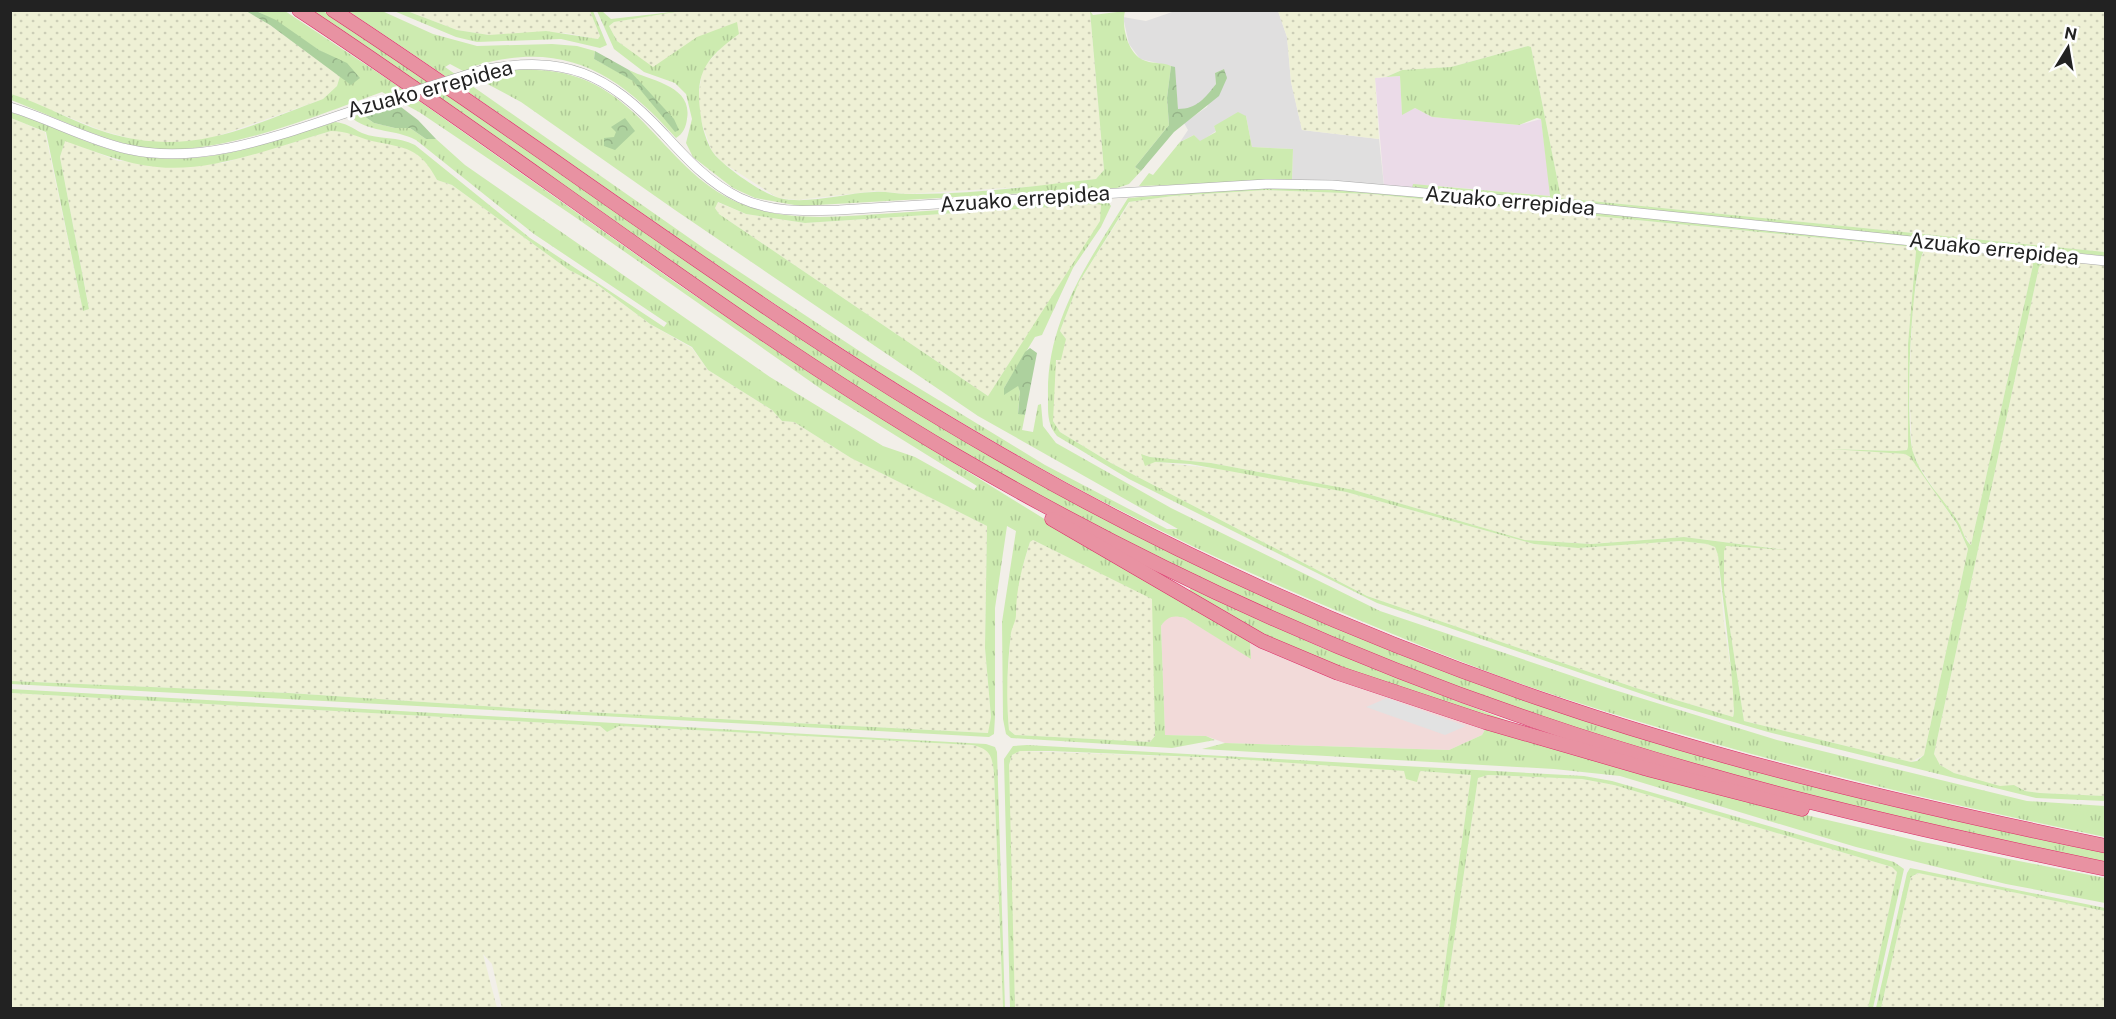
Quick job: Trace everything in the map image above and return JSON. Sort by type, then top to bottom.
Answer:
[{"type":"highway","points":[[299,10],[785,347],[953,454],[1035,500],[1190,580],[1303,631],[1423,680],[1535,721],[1680,766],[1839,810],[2106,869]]},
{"type":"highway","points":[[333,10],[735,286],[895,391],[1066,491],[1201,560],[1311,610],[1431,659],[1540,698],[1687,745],[1904,802],[2106,846]]},
{"type":"highway","points":[[1035,500],[1052,519],[1203,608],[1297,657],[1338,674],[1485,722],[1673,776],[1863,823],[1981,843]]},
{"type":"street","name":"Azuako errepidea","points":[[10,107],[99,141],[133,150],[168,155],[230,147],[482,70],[508,65],[546,64],[589,75],[625,96],[710,179],[741,198],[776,209],[839,210],[1266,184],[1332,185],[1552,204],[2106,261]]},
{"type":"shaded area","points":[[1175,11],[1278,11],[1287,37],[1291,82],[1302,130],[1379,139],[1384,186],[1292,181],[1293,149],[1252,147],[1246,116],[1214,126],[1216,131],[1200,142],[1194,135],[1180,142],[1188,130],[1184,123],[1207,107],[1224,69],[1215,73],[1216,84],[1203,101],[1189,109],[1178,109],[1174,67],[1140,59],[1129,44],[1123,17],[1146,21]]},
{"type":"shaded area","points":[[1400,76],[1402,114],[1415,108],[1432,117],[1519,125],[1541,119],[1551,196],[1427,185],[1412,188],[1384,186],[1375,78]]},
{"type":"shaded area","points":[[1175,615],[1185,618],[1251,658],[1250,642],[1486,728],[1482,735],[1449,750],[1225,743],[1206,736],[1165,735],[1161,626],[1166,618]]},
{"type":"shaded area","points":[[1387,698],[1466,726],[1445,735],[1366,707]]},
{"type":"green space","points":[[681,10],[1090,11],[1104,170],[1096,179],[1040,186],[906,194],[876,191],[798,200],[778,198],[723,163],[712,151],[702,124],[698,102],[702,69],[724,45],[739,34],[653,68],[617,41],[609,26],[614,22]]},
{"type":"green space","points":[[10,11],[246,11],[270,25],[340,76],[337,86],[323,99],[267,119],[212,138],[180,143],[147,143],[103,131],[11,94]]},
{"type":"green space","points":[[246,11],[256,11],[276,20],[319,50],[347,63],[360,78],[351,85],[270,25]]},
{"type":"green space","points":[[256,11],[285,11],[398,86],[679,285],[831,387],[1135,575],[1250,642],[1251,659],[1185,618],[1171,617],[1161,626],[1165,735],[1206,736],[1215,740],[1172,748],[1011,738],[1006,734],[1003,719],[1002,622],[1016,531],[1007,526],[995,608],[995,717],[994,734],[989,737],[11,684],[11,681],[289,693],[528,709],[988,733],[991,717],[985,648],[987,526],[851,458],[794,422],[782,421],[772,410],[708,370],[692,347],[650,324],[595,283],[569,270],[452,185],[437,180],[424,161],[410,151],[347,133],[331,131],[245,157],[179,168],[133,163],[65,141],[60,157],[89,309],[83,311],[46,132],[11,118],[10,112],[109,149],[139,156],[168,159],[224,154],[335,122],[368,135],[409,142],[530,238],[664,327],[667,323],[534,234],[416,140],[368,127],[353,119],[354,116],[361,114],[374,123],[395,128],[410,128],[426,139],[436,139],[465,165],[770,377],[883,446],[915,457],[974,490],[977,486],[824,391],[572,215],[419,112],[382,92],[262,134],[197,148],[167,150],[139,147],[107,138],[11,100],[11,94],[93,128],[135,139],[163,142],[190,141],[241,129],[323,99],[337,86],[340,76],[351,84],[359,78],[345,64]],"holes":[[[1033,540],[1152,599],[1155,736],[1150,742],[1015,735],[1009,730],[1007,682],[1011,633],[1016,617],[1020,578],[1030,542]]]},
{"type":"green space","points":[[310,11],[323,11],[1032,479],[1490,687],[2105,852],[2105,864],[1834,803],[1727,775],[1602,737],[1388,660],[1248,601],[1180,569],[1007,478],[802,353],[604,218]]},
{"type":"green space","points":[[348,11],[382,11],[433,34],[477,46],[552,44],[577,46],[595,51],[594,59],[633,80],[676,132],[629,70],[668,86],[677,91],[687,108],[685,127],[676,138],[633,96],[587,68],[562,60],[535,57],[506,59],[474,66],[487,77],[517,69],[536,70],[572,75],[602,88],[627,106],[693,173],[718,192],[747,206],[765,211],[783,215],[839,217],[1082,199],[1107,200],[1111,206],[1101,227],[1073,268],[1042,335],[1035,337],[1004,388],[1005,394],[1018,385],[1020,392],[1018,413],[1025,415],[1022,430],[1033,432],[1038,405],[1041,404],[1043,426],[1056,443],[1171,508],[1380,611],[1608,688],[1777,740],[2027,801],[2105,806],[2105,837],[1961,806],[1817,771],[1604,711],[1446,656],[1214,556],[1072,485],[898,384],[739,280]],"holes":[[[450,64],[521,102],[675,210],[978,416],[1178,529],[1167,529],[1045,465],[876,362],[705,249],[445,67]],[[718,202],[746,214],[805,223],[1101,205],[1100,221],[988,396],[719,214],[715,208]]]},
{"type":"green space","points":[[394,11],[407,11],[457,30],[489,35],[546,31],[598,39],[600,36],[590,11],[593,11],[607,45],[600,48],[561,39],[477,42],[456,37]]},
{"type":"green space","points":[[407,11],[590,11],[600,36],[598,39],[565,33],[489,35],[457,30]]},
{"type":"green space","points":[[597,11],[602,11],[611,19],[681,11],[614,22],[609,26],[617,41],[653,67],[697,37],[737,22],[739,34],[710,60],[701,78],[699,102],[702,126],[712,151],[724,164],[753,185],[779,198],[802,200],[878,192],[954,193],[1096,179],[1104,170],[1090,11],[1093,15],[1125,11],[1125,32],[1130,47],[1135,53],[1146,61],[1171,66],[1167,98],[1169,125],[1135,167],[1141,171],[1129,184],[1117,188],[800,206],[755,198],[733,188],[693,157],[686,143],[692,119],[686,94],[675,83],[644,72],[614,49]]},
{"type":"green space","points":[[1278,11],[2105,11],[2105,252],[1561,198],[1531,47],[1528,46],[1451,67],[1402,70],[1386,77],[1375,78],[1379,139],[1302,130],[1291,82],[1287,37]]},
{"type":"green space","points":[[1531,47],[1561,198],[2105,252],[2105,256],[1412,188],[1413,184],[1550,196],[1541,119],[1537,118],[1519,125],[1432,117],[1415,108],[1402,115],[1400,76],[1386,77],[1402,70],[1451,67]]},
{"type":"green space","points":[[595,51],[629,70],[674,119],[679,130],[675,132],[633,81],[594,59]]},
{"type":"green space","points":[[1171,66],[1175,67],[1178,109],[1195,105],[1204,98],[1216,84],[1215,73],[1224,69],[1227,78],[1219,96],[1174,132],[1141,171],[1135,167],[1169,125],[1167,98]]},
{"type":"green space","points":[[397,104],[418,120],[436,139],[426,139],[410,128],[395,128],[374,123],[361,114]]},
{"type":"green space","points":[[1238,112],[1246,116],[1252,147],[1293,149],[1292,181],[1139,186],[1149,173],[1153,175],[1180,142],[1194,135],[1200,141],[1216,132],[1214,126]]},
{"type":"green space","points":[[11,118],[45,132],[83,311],[89,308],[60,157],[65,140],[118,161],[223,163],[331,131],[345,131],[409,149],[427,161],[437,180],[452,185],[569,270],[595,283],[650,324],[692,348],[708,370],[772,410],[782,421],[794,422],[851,458],[987,526],[985,648],[991,717],[989,733],[528,709],[289,693],[11,681]]},
{"type":"green space","points":[[625,118],[635,131],[615,150],[604,146],[604,138],[614,137],[616,132],[611,127]]},
{"type":"green space","points":[[1267,187],[1324,188],[1595,212],[2057,259],[2044,262],[2039,267],[1934,754],[1940,765],[1954,773],[2000,786],[2014,785],[2025,791],[2040,793],[2105,796],[2105,801],[2036,798],[1768,732],[1668,703],[1377,603],[1129,479],[1057,436],[1050,423],[1048,408],[1049,369],[1054,342],[1062,317],[1085,268],[1128,198]],"holes":[[[1266,190],[1370,194],[1913,247],[1916,251],[1908,344],[1907,450],[1830,449],[1905,454],[1910,457],[1957,524],[1968,549],[1924,755],[1917,761],[1911,762],[1744,721],[1724,589],[1724,551],[1726,546],[1786,550],[1684,537],[1591,544],[1525,540],[1354,490],[1211,463],[1150,457],[1141,454],[1145,466],[1155,462],[1190,464],[1346,492],[1534,544],[1578,548],[1680,541],[1715,547],[1718,555],[1731,668],[1733,717],[1636,688],[1367,596],[1111,463],[1060,432],[1053,421],[1056,360],[1061,360],[1066,339],[1060,331],[1079,282],[1129,202],[1173,196]],[[1926,248],[2025,257],[2031,260],[2033,265],[1971,545],[1954,516],[1928,481],[1913,452],[1909,412],[1910,346],[1916,282]]]},
{"type":"green space","points":[[1266,190],[1370,194],[1913,247],[1916,251],[1908,344],[1907,450],[1833,449],[1905,454],[1911,457],[1957,525],[1968,549],[1924,755],[1911,762],[1744,721],[1724,589],[1725,546],[1781,549],[1684,537],[1591,544],[1525,540],[1354,490],[1211,463],[1150,457],[1142,454],[1155,462],[1230,470],[1346,492],[1534,544],[1578,548],[1680,541],[1715,547],[1718,555],[1724,623],[1735,697],[1733,717],[1636,688],[1367,596],[1111,463],[1060,432],[1053,421],[1052,400],[1054,366],[1066,339],[1060,331],[1079,282],[1130,202],[1173,196]]},
{"type":"green space","points":[[717,202],[746,214],[805,223],[1096,204],[1101,205],[1103,210],[1101,221],[988,396],[719,214],[715,208]]},
{"type":"green space","points":[[1926,248],[2025,257],[2031,260],[2033,265],[1971,545],[1919,466],[1912,450],[1909,384],[1913,305],[1920,260]]},
{"type":"green space","points":[[2057,259],[2105,264],[2105,796],[2040,793],[2025,791],[2014,785],[2000,787],[1954,773],[1940,765],[1934,754],[2039,267],[2044,262]]},
{"type":"green space","points":[[1030,348],[1037,353],[1025,415],[1018,414],[1020,392],[1018,386],[1004,395],[1004,388],[1025,352]]},
{"type":"green space","points":[[1033,540],[1153,599],[1155,736],[1150,742],[1015,735],[1009,730],[1006,697],[1011,629],[1016,616],[1014,606],[1019,579],[1030,542]]},
{"type":"green space","points":[[1190,588],[1320,647],[1539,733],[1336,668],[1280,645],[1190,595]]},
{"type":"green space","points":[[10,689],[986,744],[995,747],[997,752],[1005,1008],[1003,1008],[994,773],[989,754],[972,745],[619,726],[607,732],[600,726],[11,693]]},
{"type":"green space","points":[[10,693],[585,725],[600,726],[607,732],[619,726],[972,745],[986,748],[992,755],[994,773],[1003,1008],[502,1008],[492,964],[483,954],[497,1008],[11,1008]]},
{"type":"green space","points":[[1486,728],[1784,810],[1923,842],[2105,878],[2105,903],[2006,884],[1856,847],[1620,776],[1554,769],[1202,749],[1225,743],[1449,750],[1482,735]]},
{"type":"green space","points":[[1013,746],[1584,776],[1612,781],[1894,862],[1904,869],[1873,1008],[1868,1008],[1897,872],[1892,867],[1614,785],[1582,779],[1488,775],[1478,778],[1444,1008],[1439,1008],[1471,775],[1420,771],[1417,782],[1406,779],[1404,771],[1223,758],[1020,751],[1012,755],[1009,765],[1015,1008],[1010,1008],[1004,759]]},
{"type":"green space","points":[[1020,751],[1350,765],[1404,771],[1417,781],[1419,771],[1471,775],[1439,1008],[1015,1008],[1008,795],[1009,765],[1012,755]]},
{"type":"green space","points":[[1488,775],[1582,779],[1614,785],[1892,867],[1897,872],[1868,1008],[1444,1008],[1478,778]]},
{"type":"green space","points":[[1910,868],[2105,908],[2105,911],[1918,873],[1911,877],[1881,1008],[1876,1008]]},
{"type":"green space","points":[[1919,873],[2105,911],[2105,1008],[1881,1008],[1911,877]]}]
